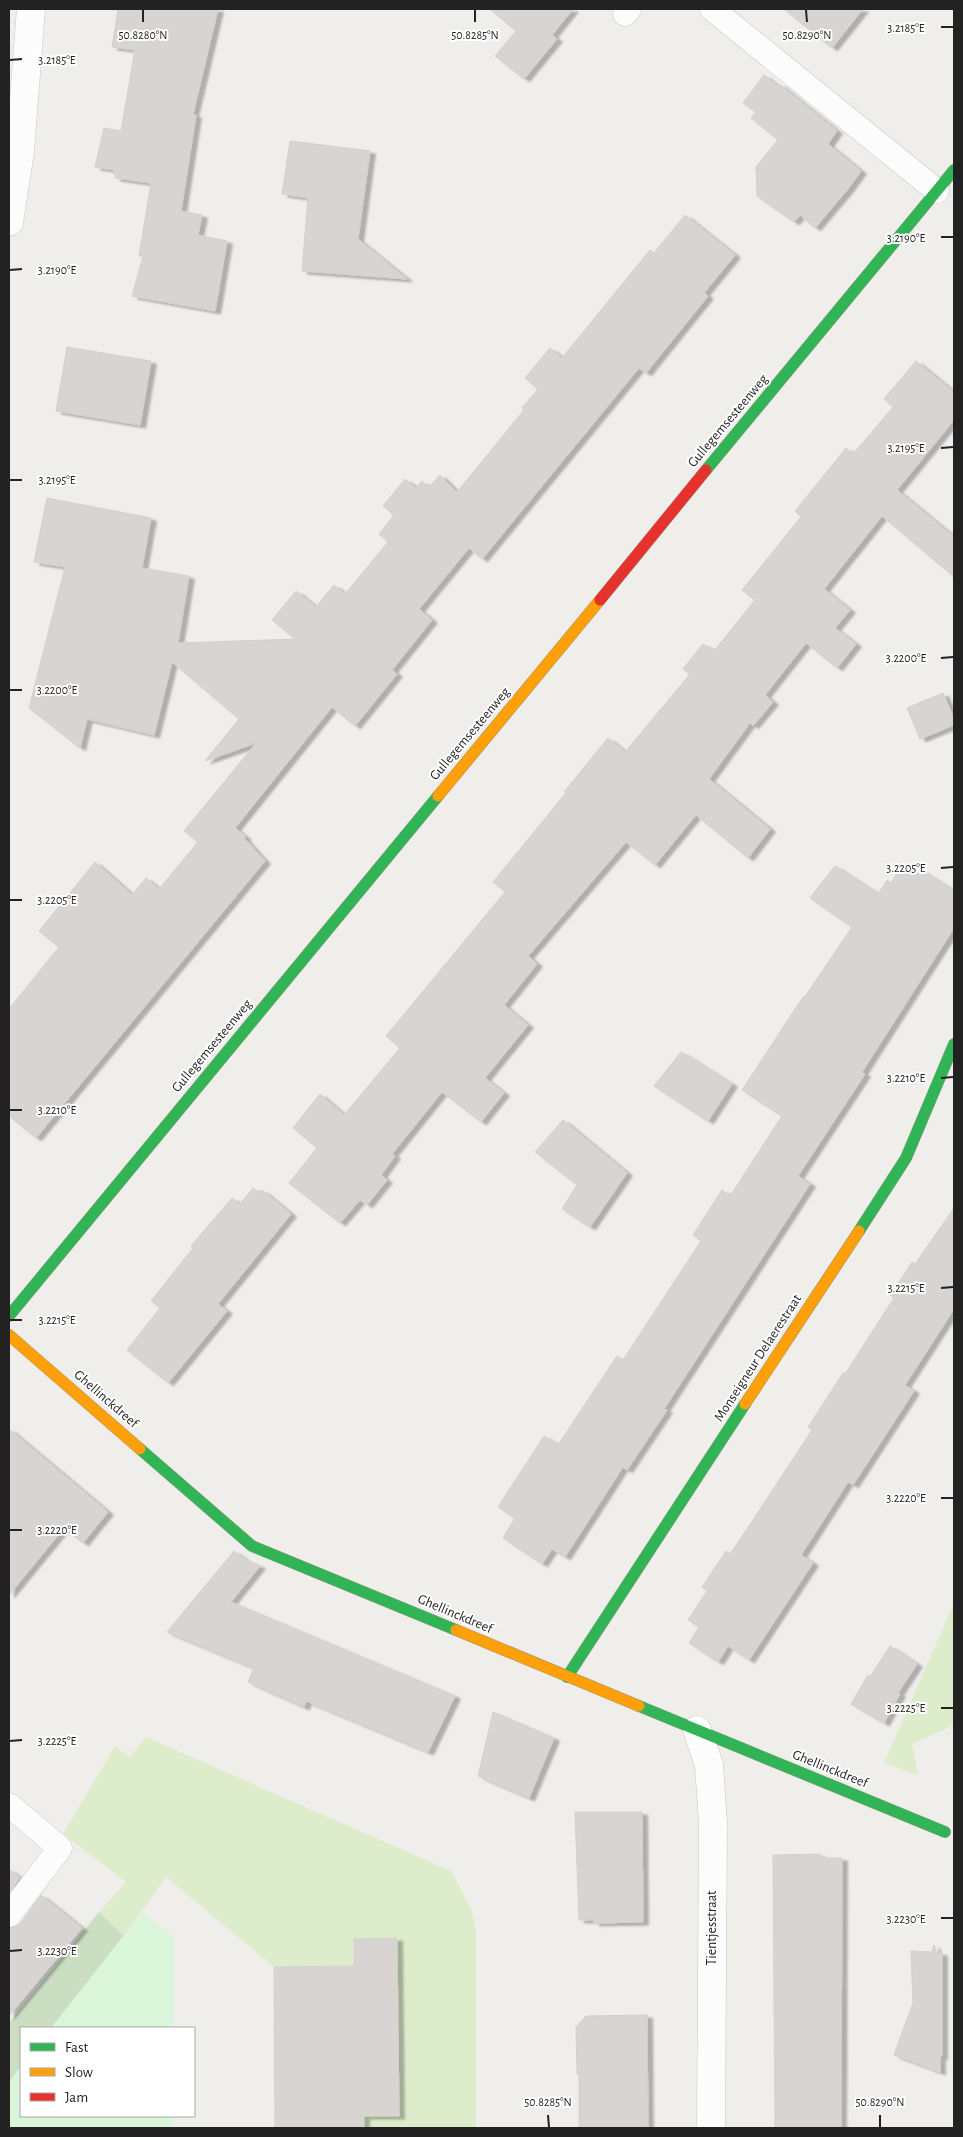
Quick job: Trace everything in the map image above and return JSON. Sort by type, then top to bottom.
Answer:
[{"type":"street","points":[[9,222],[20,151],[31,9]]},
{"type":"street","name":"Gullegemsesteenweg","points":[[9,1316],[954,170]]},
{"type":"street","name":"Monseigneur Delaerestraat","points":[[568,1677],[906,1158],[954,1044]]},
{"type":"street","name":"Ghellinckdreef","points":[[9,1335],[252,1546],[945,1832]]},
{"type":"street","name":"Tientjesstraat","points":[[697,1730],[709,1765],[712,1823],[711,2128]]},
{"type":"lane","points":[[712,9],[937,191]]},
{"type":"lane","points":[[9,1806],[60,1848],[9,1915]]},
{"type":"green space","points":[[954,1603],[954,1725],[912,1744],[918,1775],[884,1763]]},
{"type":"green space","points":[[146,1737],[451,1871],[471,1909],[476,1930],[476,2128],[364,2128],[364,2116],[401,2116],[401,2113],[399,2113],[397,1941],[399,1941],[399,1938],[354,1939],[354,1966],[274,1967],[166,1877],[124,1936],[99,1912],[126,1882],[63,1834],[115,1746],[130,1757]]},
{"type":"green space","points":[[99,1912],[124,1936],[52,2027],[20,2027],[20,2067],[9,2082],[9,2023]]},
{"type":"green space","points":[[142,1912],[174,1937],[173,2027],[52,2027]]},
{"type":"green space","points":[[20,2067],[20,2117],[173,2117],[173,2128],[9,2128],[9,2082]]},
{"type":"building","points":[[118,9],[218,9],[193,114],[196,115],[181,211],[202,215],[198,235],[227,241],[215,311],[132,296],[143,256],[139,256],[151,183],[115,178],[115,170],[95,167],[104,128],[121,131],[135,50],[112,47]]},
{"type":"building","points":[[490,9],[573,9],[552,35],[557,39],[524,79],[495,56],[516,31]]},
{"type":"building","points":[[784,9],[863,9],[832,48]]},
{"type":"building","points":[[764,75],[778,86],[779,84],[837,131],[828,144],[861,171],[815,228],[800,215],[794,222],[757,196],[756,167],[778,140],[751,118],[756,112],[743,103]]},
{"type":"building","points":[[290,141],[370,151],[358,239],[407,279],[302,271],[308,198],[282,194]]},
{"type":"building","points":[[685,215],[735,255],[704,293],[708,296],[646,373],[639,368],[482,559],[469,548],[419,609],[432,620],[392,670],[397,674],[355,726],[332,707],[235,828],[246,837],[244,838],[265,861],[36,1138],[9,1116],[9,1009],[59,947],[39,931],[95,862],[132,895],[146,878],[159,889],[198,842],[184,831],[256,743],[205,761],[239,719],[172,662],[154,735],[87,719],[80,748],[29,708],[65,567],[34,562],[47,498],[151,518],[142,568],[189,576],[178,643],[295,639],[272,620],[296,591],[316,607],[334,585],[345,594],[388,542],[379,534],[394,515],[383,506],[405,479],[416,488],[422,481],[429,487],[440,475],[457,492],[524,410],[522,408],[538,389],[525,378],[550,348],[562,358],[650,250],[654,253]]},
{"type":"building","points":[[67,347],[151,361],[140,425],[56,411]]},
{"type":"building","points":[[916,361],[954,392],[954,420],[897,490],[954,537],[954,577],[882,516],[824,589],[850,610],[835,628],[856,644],[837,668],[806,643],[765,695],[773,702],[753,726],[750,723],[709,779],[770,829],[748,858],[696,815],[655,865],[626,842],[528,956],[537,964],[504,1005],[528,1025],[485,1078],[504,1093],[481,1122],[442,1092],[392,1154],[395,1156],[381,1175],[387,1180],[367,1205],[360,1200],[340,1223],[289,1183],[317,1148],[293,1128],[320,1094],[344,1115],[400,1048],[386,1036],[505,892],[493,882],[566,793],[564,792],[608,738],[625,752],[690,674],[683,669],[703,644],[714,651],[755,600],[742,590],[801,517],[795,511],[846,448],[853,454],[893,407],[884,399]]},
{"type":"building","points":[[943,693],[954,719],[954,725],[920,739],[907,708]]},
{"type":"building","points":[[902,865],[918,875],[921,870],[954,891],[954,928],[862,1072],[865,1074],[798,1176],[810,1184],[664,1409],[667,1410],[627,1470],[623,1467],[565,1557],[552,1549],[542,1564],[503,1538],[515,1518],[498,1507],[544,1436],[558,1445],[617,1356],[623,1360],[701,1241],[693,1235],[722,1190],[730,1196],[782,1116],[742,1090],[852,927],[810,898],[835,866],[878,894],[887,880],[891,883]]},
{"type":"building","points":[[681,1052],[732,1084],[708,1121],[654,1086]]},
{"type":"building","points":[[563,1120],[627,1173],[590,1227],[562,1209],[577,1185],[535,1152]]},
{"type":"building","points":[[253,1188],[259,1193],[262,1190],[291,1214],[218,1304],[227,1311],[168,1383],[127,1350],[160,1308],[151,1301],[193,1248],[191,1246],[232,1198],[240,1204]]},
{"type":"building","points":[[954,1208],[954,1309],[905,1385],[914,1391],[853,1485],[848,1482],[801,1555],[813,1563],[749,1660],[728,1646],[718,1662],[689,1643],[699,1627],[688,1620],[707,1591],[702,1587],[726,1551],[730,1554],[751,1523],[812,1430],[808,1427],[894,1298],[890,1295],[912,1262],[915,1264]]},
{"type":"building","points":[[9,1429],[108,1512],[83,1543],[64,1528],[9,1595]]},
{"type":"building","points":[[234,1551],[246,1560],[260,1566],[231,1602],[455,1696],[428,1752],[306,1701],[304,1707],[248,1682],[254,1668],[167,1632]]},
{"type":"building","points":[[890,1646],[917,1664],[898,1693],[900,1694],[884,1723],[851,1704],[868,1675],[870,1677]]},
{"type":"building","points":[[493,1712],[554,1738],[529,1798],[478,1776]]},
{"type":"building","points":[[575,1812],[642,1812],[643,1922],[594,1923],[594,1920],[579,1920]]},
{"type":"building","points":[[820,1854],[821,1858],[842,1858],[841,2128],[775,2128],[773,1855]]},
{"type":"building","points":[[9,1869],[20,1878],[9,1893]]},
{"type":"building","points":[[41,1895],[82,1928],[9,2016],[9,1928],[20,1924]]},
{"type":"building","points":[[397,1938],[399,2116],[364,2116],[364,2128],[275,2128],[274,1967],[354,1966],[354,1939]]},
{"type":"building","points":[[934,1945],[936,1952],[942,1953],[942,2056],[940,2056],[940,2072],[894,2055],[913,2003],[911,1951],[932,1952]]},
{"type":"building","points":[[647,2015],[648,2128],[579,2128],[579,2074],[577,2074],[576,2027],[586,2016]]},
{"type":"traffic: fast","points":[[706,470],[954,170]]},
{"type":"traffic: fast","points":[[9,1316],[438,796]]},
{"type":"traffic: fast","points":[[859,1231],[906,1158],[954,1044]]},
{"type":"traffic: fast","points":[[567,1677],[745,1404]]},
{"type":"traffic: fast","points":[[140,1449],[252,1546],[456,1630]]},
{"type":"traffic: fast","points":[[639,1706],[945,1832]]},
{"type":"traffic: slow","points":[[438,796],[600,600]]},
{"type":"traffic: slow","points":[[745,1404],[859,1231]]},
{"type":"traffic: slow","points":[[9,1335],[140,1449]]},
{"type":"traffic: slow","points":[[456,1630],[639,1706]]},
{"type":"traffic: jam","points":[[600,600],[706,470]]}]
